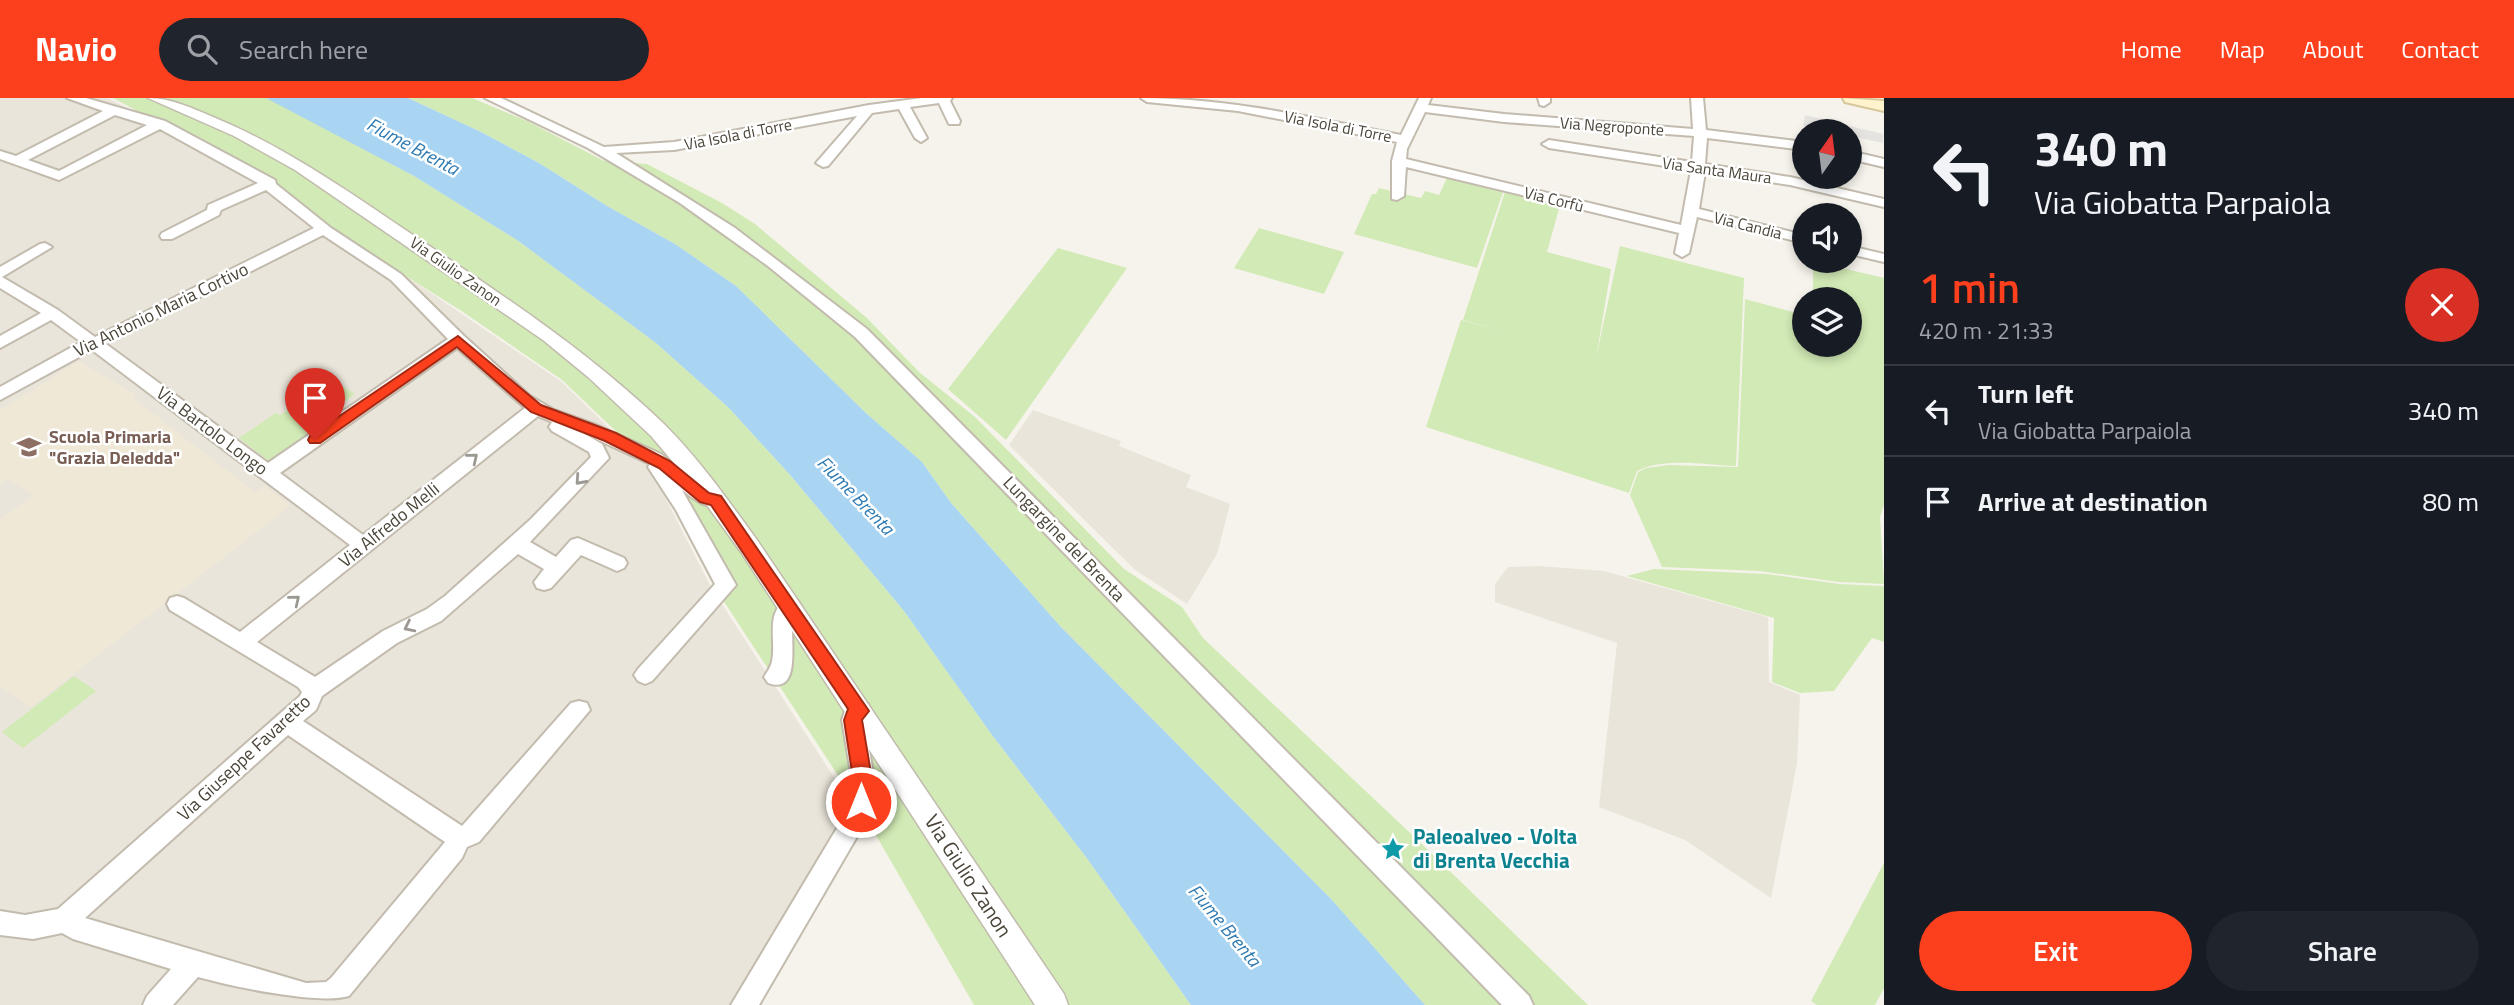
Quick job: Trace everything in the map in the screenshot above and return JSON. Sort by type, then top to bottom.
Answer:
[{"type":"main road","points":[[1852,98],[1884,106]]},
{"type":"street","name":"Via Giulio Zanon","points":[[73,98],[160,124],[270,183],[324,229],[396,277],[458,340],[536,408],[610,437],[655,459],[705,498],[716,500]]},
{"type":"street","name":"Via Giulio Zanon","points":[[155,98],[239,133],[301,167],[550,336],[635,408],[691,468],[791,607],[1053,1005]]},
{"type":"street","name":"Lungargine del Brenta","points":[[491,98],[606,150],[716,219],[778,264],[861,333],[1520,1005]]},
{"type":"street","name":"Via Isola di Torre","points":[[606,150],[681,145],[869,109],[944,98],[954,121]]},
{"type":"street","name":"Via Isola di Torre","points":[[1147,98],[1238,107],[1403,139]]},
{"type":"street","name":"Via Candia","points":[[1687,231],[1697,167],[1700,127],[1697,98]]},
{"type":"street","points":[[1397,196],[1403,139],[1423,103]]},
{"type":"street","name":"Via Negroponte","points":[[1423,103],[1504,118],[1700,127],[1792,144]]},
{"type":"street","points":[[902,104],[922,138]]},
{"type":"street","points":[[823,163],[869,109]]},
{"type":"street","points":[[16,161],[115,110]]},
{"type":"street","points":[[0,155],[57,175],[160,124]]},
{"type":"street","name":"Via Santa Maura","points":[[1549,144],[1790,181],[1884,202]]},
{"type":"street","points":[[1862,158],[1884,163]]},
{"type":"street","name":"Via Corfù","points":[[1399,161],[1687,231]]},
{"type":"street","points":[[167,236],[214,212],[213,208],[270,183]]},
{"type":"street","name":"Via Candia","points":[[1691,211],[1792,236]]},
{"type":"street","name":"Via Antonio Maria Cortivo","points":[[0,394],[78,349],[324,229]]},
{"type":"street","points":[[1682,253],[1687,231]]},
{"type":"street","points":[[0,273],[45,247]]},
{"type":"street","points":[[1862,253],[1884,258]]},
{"type":"street","points":[[0,281],[52,313],[92,344]]},
{"type":"street","points":[[0,342],[52,313]]},
{"type":"street","points":[[267,473],[458,340]]},
{"type":"street","name":"Via Bartolo Longo","points":[[92,344],[170,399],[363,545]]},
{"type":"street","name":"Via Alfredo Melli","points":[[242,643],[536,408]]},
{"type":"street","name":"Via Giuseppe Favaretto","points":[[0,923],[33,928],[66,919],[308,703],[314,690],[390,637],[434,615],[517,544],[600,458],[596,448],[558,427],[561,420]]},
{"type":"street","points":[[645,675],[726,585],[655,459]]},
{"type":"street","points":[[517,544],[558,567]]},
{"type":"street","points":[[544,582],[579,545],[617,563]]},
{"type":"street","points":[[177,604],[305,681],[314,690]]},
{"type":"street","points":[[775,677],[781,670],[783,616],[791,607]]},
{"type":"street","points":[[457,840],[471,834],[579,710]]},
{"type":"street","points":[[744,1005],[857,817],[864,785],[853,720],[854,715],[860,711]]},
{"type":"street","points":[[66,919],[73,927],[306,996],[335,1000],[454,850],[457,840],[452,832],[287,722]]},
{"type":"street","points":[[156,1005],[193,963]]},
{"type":"shaded area","points":[[0,98],[108,98],[237,165],[365,258],[409,278],[562,382],[650,468],[711,587],[846,796],[819,864],[740,1005],[0,1005]]},
{"type":"shaded area","points":[[1805,115],[1821,119],[1804,119]]},
{"type":"shaded area","points":[[1862,129],[1883,134],[1883,143],[1862,139]]},
{"type":"shaded area","points":[[79,361],[136,395],[133,398],[255,492],[265,486],[290,506],[31,707],[0,687],[0,519],[34,495],[7,479],[0,484],[0,410]]},
{"type":"shaded area","points":[[1033,410],[1121,441],[1119,446],[1191,475],[1186,487],[1230,504],[1217,554],[1187,604],[1134,569],[1009,445]]},
{"type":"shaded area","points":[[1538,566],[1604,571],[1768,617],[1769,682],[1800,695],[1797,763],[1771,898],[1685,840],[1599,807],[1617,643],[1495,602],[1495,584],[1508,567]]},
{"type":"green space","points":[[113,98],[266,98],[277,102],[414,176],[517,240],[656,343],[729,408],[791,476],[904,611],[992,735],[1086,857],[1191,1005],[974,1005],[866,818],[715,588],[671,501],[646,460],[562,380],[463,312],[309,215],[272,183]]},
{"type":"green space","points":[[408,98],[472,98],[527,121],[604,161],[647,164],[722,203],[755,224],[867,318],[919,372],[975,417],[1124,569],[1182,607],[1203,638],[1588,1005],[1425,1005],[1332,900],[1060,626],[951,503],[922,462],[867,414],[736,286],[675,244],[607,206],[539,163]]},
{"type":"green space","points":[[1447,178],[1503,192],[1477,268],[1354,234],[1372,194],[1376,194],[1379,188],[1421,198],[1425,191],[1439,195]]},
{"type":"green space","points":[[1505,192],[1560,205],[1547,252],[1611,269],[1596,358],[1620,246],[1744,278],[1736,466],[1672,463],[1648,467],[1637,471],[1629,493],[1426,427],[1461,320],[1502,331],[1463,320]]},
{"type":"green space","points":[[1259,228],[1344,252],[1324,294],[1234,268]]},
{"type":"green space","points":[[1058,248],[1127,268],[1006,440],[948,389]]},
{"type":"green space","points":[[1813,273],[1862,273],[1884,278],[1884,504],[1880,517],[1884,584],[1839,582],[1759,571],[1662,567],[1630,495],[1638,472],[1646,468],[1669,465],[1738,467],[1745,299],[1792,312],[1792,357],[1862,357],[1862,287],[1813,287]]},
{"type":"green space","points":[[337,383],[355,394],[327,414],[334,418],[270,462],[239,438],[276,413],[280,415],[300,401],[305,404]]},
{"type":"green space","points":[[1654,569],[1767,574],[1839,584],[1884,586],[1884,642],[1872,638],[1834,691],[1800,693],[1772,682],[1774,618],[1627,576]]},
{"type":"green space","points":[[74,676],[96,691],[23,748],[2,732]]},
{"type":"green space","points":[[1884,863],[1884,988],[1875,1005],[1817,1005],[1811,1001]]},
{"type":"water","name":"Fiume Brenta","points":[[266,98],[408,98],[539,163],[607,206],[675,244],[736,286],[867,414],[922,462],[951,503],[1060,626],[1332,900],[1425,1005],[1191,1005],[1086,857],[992,735],[904,611],[791,476],[729,408],[656,343],[517,240],[414,176]]},
{"type":"place","name":"Scuola Primaria \"Grazia Deledda\"","points":[[29,447]]},
{"type":"place","name":"Paleoalveo - Volta di Brenta Vecchia","points":[[1393,849]]},
{"type":"route","points":[[315,440],[458,340],[536,408],[610,437],[673,470],[705,498],[716,500],[860,711],[854,715],[853,720],[864,785],[861,802]]}]
